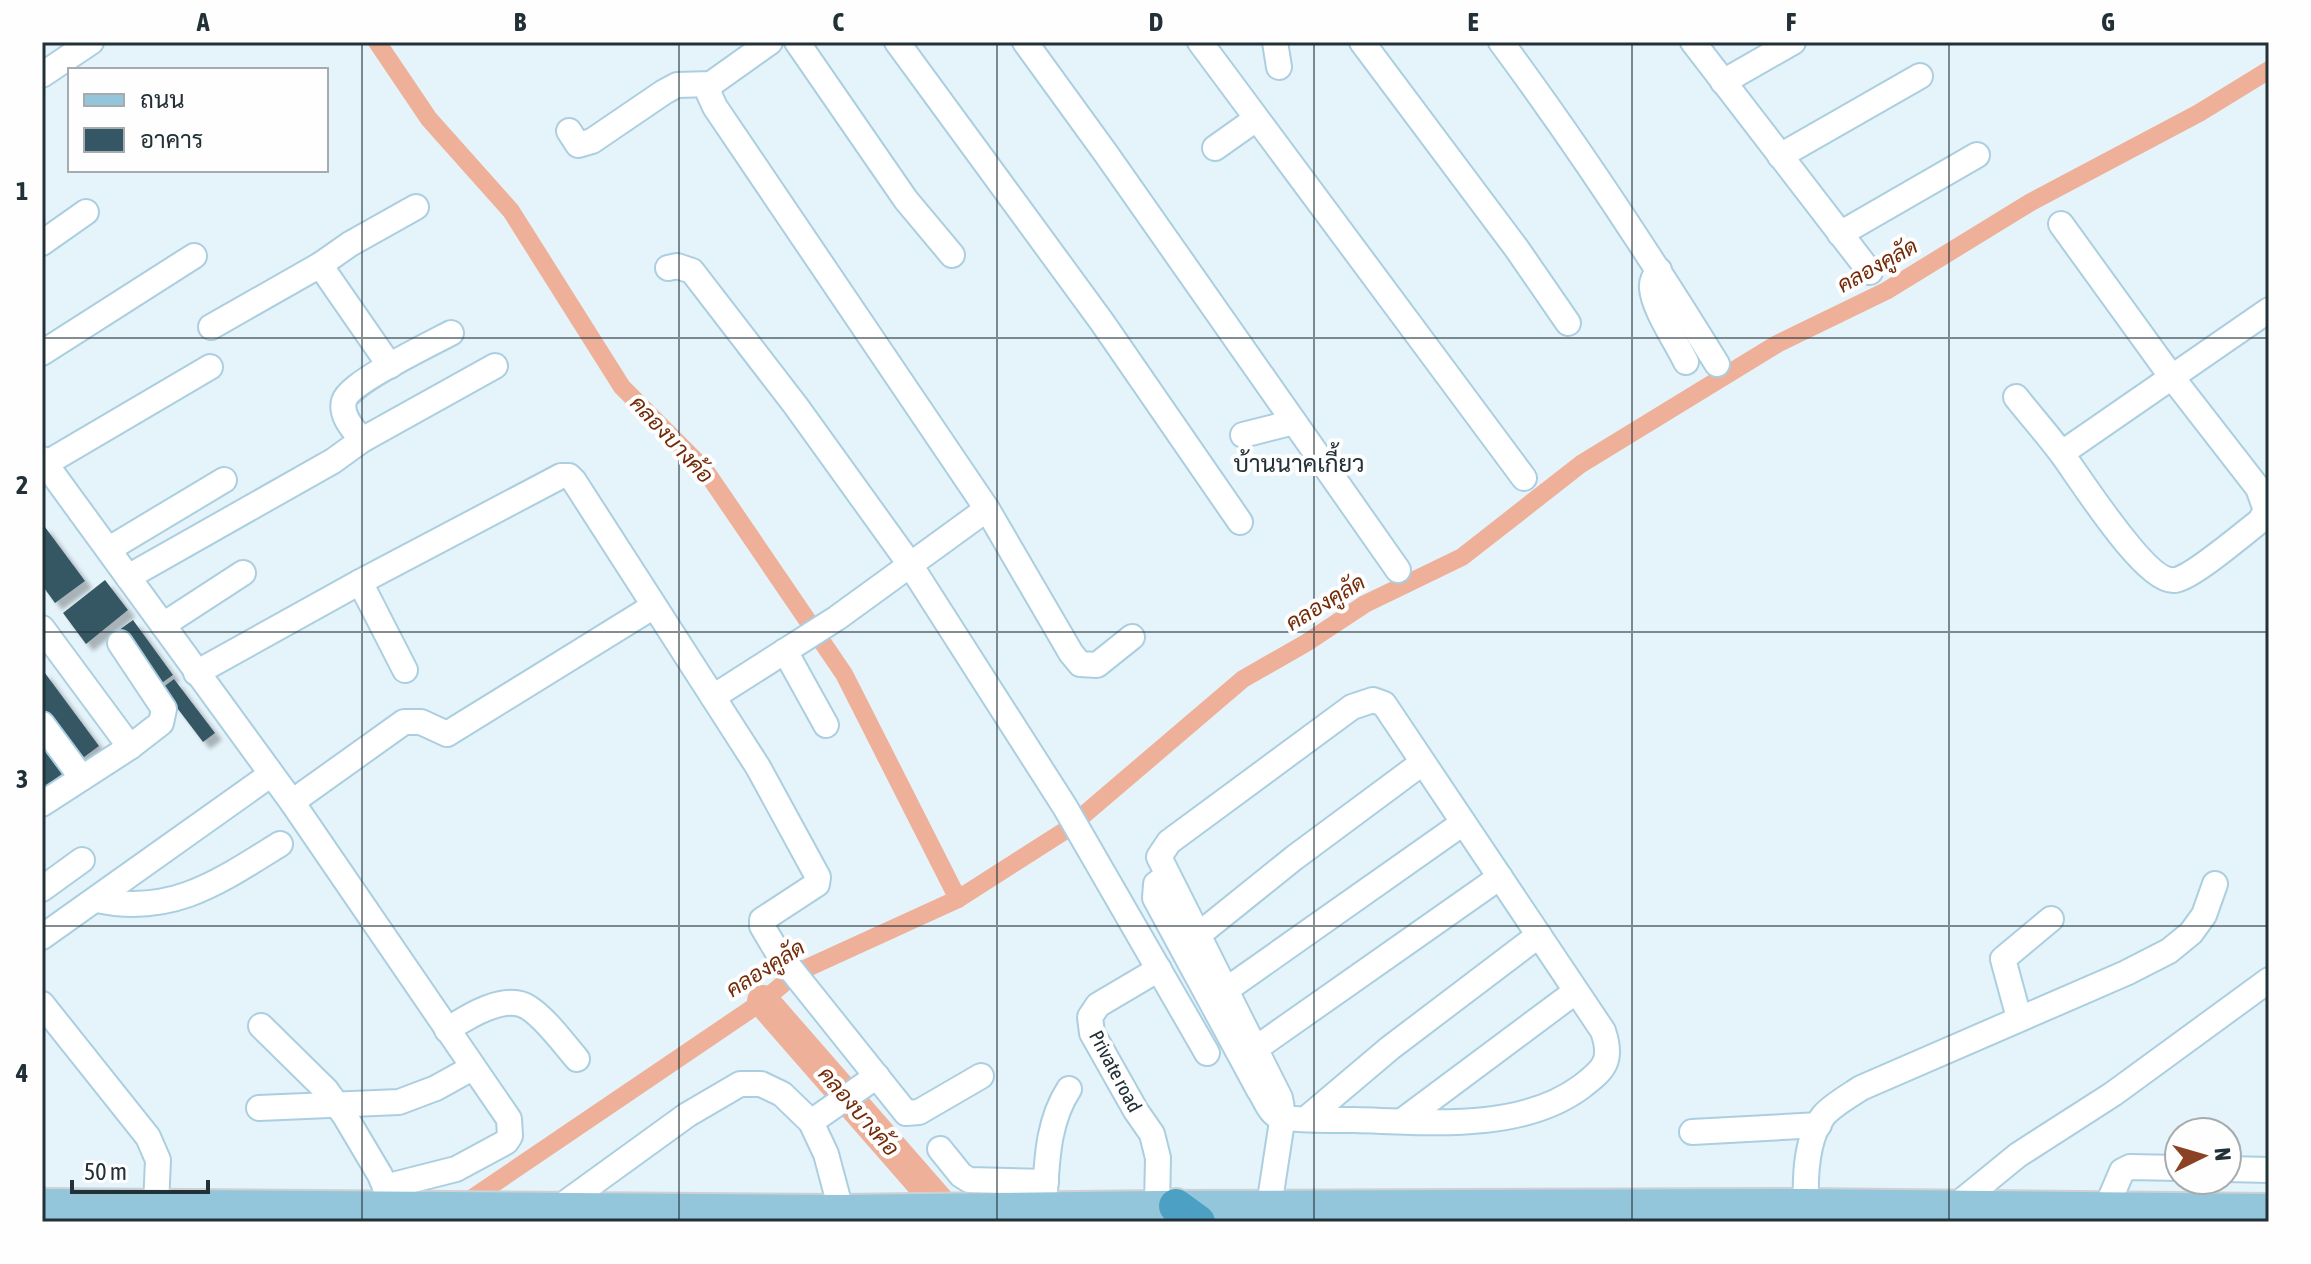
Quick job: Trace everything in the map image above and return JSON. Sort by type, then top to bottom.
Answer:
[{"type":"main road","points":[[42,1204],[395,1200],[485,1206],[841,1210],[998,1208],[1045,1194],[1177,1211],[1269,1206],[1806,1204],[2269,1209]]},
{"type":"street","points":[[42,75],[91,42]]},
{"type":"street","points":[[569,131],[578,145],[592,141],[677,85],[711,84],[770,42]]},
{"type":"street","points":[[797,42],[906,200],[952,255]]},
{"type":"street","points":[[897,42],[1102,322],[1240,522]]},
{"type":"street","points":[[1025,42],[1398,570]]},
{"type":"street","points":[[1200,42],[1524,478]]},
{"type":"street","points":[[1275,42],[1279,67]]},
{"type":"street","points":[[1362,42],[1517,249],[1568,323]]},
{"type":"street","points":[[1501,42],[1659,270],[1717,364]]},
{"type":"street","points":[[1693,42],[1870,272]]},
{"type":"street","points":[[1723,82],[1793,42]]},
{"type":"street","points":[[1780,156],[1920,76]]},
{"type":"street","points":[[711,84],[709,94],[715,107],[987,509],[1071,653],[1080,664],[1097,665],[1132,637]]},
{"type":"street","points":[[1215,148],[1256,119]]},
{"type":"street","points":[[1840,234],[1977,155]]},
{"type":"street","points":[[211,327],[416,207]]},
{"type":"street","points":[[42,243],[86,212]]},
{"type":"street","points":[[2016,397],[2062,453],[2129,548],[2161,578],[2172,581],[2188,575],[2260,521],[2266,510],[2258,488],[2171,376],[2061,224]]},
{"type":"street","points":[[42,353],[194,256]]},
{"type":"street","points":[[320,265],[390,366]]},
{"type":"street","points":[[668,268],[677,266],[692,271],[796,406],[909,563],[1065,807],[1207,1053]]},
{"type":"street","points":[[1659,270],[1653,278],[1655,302],[1686,362]]},
{"type":"street","points":[[2062,453],[2269,310]]},
{"type":"street","points":[[362,440],[349,424],[343,404],[345,399],[390,366],[451,333]]},
{"type":"street","points":[[128,577],[495,366]]},
{"type":"street","points":[[210,367],[44,462],[292,802],[509,1119],[510,1136],[506,1142],[395,1200],[337,1104],[261,1026]]},
{"type":"street","points":[[1243,435],[1294,422]]},
{"type":"street","points":[[196,673],[360,582],[561,476],[569,476],[758,767],[818,877],[817,884],[762,920],[762,926],[778,953],[868,1083],[906,1113],[919,1112],[981,1076]]},
{"type":"street","points":[[109,549],[224,480]]},
{"type":"street","points":[[713,697],[837,618],[987,509]]},
{"type":"street","points":[[163,625],[243,573]]},
{"type":"street","points":[[360,582],[405,670]]},
{"type":"street","points":[[292,802],[404,722],[421,722],[447,734],[654,606]]},
{"type":"street","points":[[42,628],[130,747]]},
{"type":"street","points":[[42,804],[161,723],[164,709],[120,643]]},
{"type":"street","points":[[785,651],[826,725]]},
{"type":"street","points":[[1167,876],[1156,884],[1155,898],[1259,1090],[1276,1115],[1294,1118],[1402,1121],[1493,1120],[1531,1112],[1584,1085],[1605,1065],[1609,1049],[1603,1031],[1384,704],[1373,700],[1363,702],[1339,716],[1169,842],[1159,857],[1280,1098],[1294,1118]]},
{"type":"street","points":[[42,724],[82,778]]},
{"type":"street","points":[[1197,936],[1294,858],[1422,763]]},
{"type":"street","points":[[42,937],[270,775]]},
{"type":"street","points":[[1226,990],[1463,823]]},
{"type":"street","points":[[97,900],[128,904],[169,900],[201,892],[280,844]]},
{"type":"street","points":[[42,889],[82,860]]},
{"type":"street","points":[[1255,1049],[1500,877]]},
{"type":"street","points":[[1806,1204],[1808,1161],[1825,1114],[1861,1088],[2126,973],[2169,951],[2191,933],[2204,915],[2215,884]]},
{"type":"street","points":[[2019,1018],[2003,959],[2051,919]]},
{"type":"street","points":[[1269,1206],[1294,1118],[1539,935]]},
{"type":"street","name":"Private road","points":[[1159,969],[1098,1005],[1090,1017],[1092,1033],[1152,1134],[1177,1211]]},
{"type":"street","points":[[1958,1204],[2018,1155],[2113,1094],[2269,980]]},
{"type":"street","points":[[1402,1121],[1575,992]]},
{"type":"street","points":[[447,1030],[467,1016],[491,1006],[518,1003],[530,1008],[577,1059]]},
{"type":"street","points":[[42,1004],[148,1137],[158,1160],[156,1205]]},
{"type":"street","points":[[259,1108],[399,1102],[436,1088],[472,1068]]},
{"type":"street","points":[[811,1122],[868,1083]]},
{"type":"street","points":[[560,1207],[687,1115],[740,1084],[761,1084],[782,1094],[811,1122],[826,1154],[841,1210]]},
{"type":"street","points":[[940,1149],[961,1175],[969,1180],[1045,1194],[1051,1135],[1058,1106],[1069,1089]]},
{"type":"street","points":[[1692,1132],[1819,1125]]},
{"type":"street","points":[[2107,1206],[2122,1171],[2130,1167],[2163,1168]]},
{"type":"street","points":[[2243,1169],[2269,1170]]},
{"type":"building","points":[[42,523],[85,581],[55,603],[42,585]]},
{"type":"building","points":[[105,580],[128,610],[86,644],[63,613]]},
{"type":"building","points":[[133,620],[173,675],[159,685],[119,630]]},
{"type":"building","points":[[42,669],[99,746],[80,760],[42,709]]},
{"type":"building","points":[[174,679],[215,733],[203,742],[162,688]]},
{"type":"building","points":[[42,747],[62,774],[42,789]]},
{"type":"waterway","name":"คลองบางค้อ","points":[[377,42],[429,119],[511,211],[622,387],[705,470],[844,674],[958,899]]},
{"type":"waterway","name":"คลองคูลัด","points":[[437,1222],[763,1001],[796,973],[958,899],[1066,830],[1243,679],[1365,604],[1462,557],[1581,464],[1777,344],[1886,291],[2031,202],[2199,113],[2269,70]]},
{"type":"waterway","name":"คลองบางค้อ","points":[[763,1001],[956,1222]]},
{"type":"district","name":"บ้านนาคเกี้ยว","points":[[1299,463]]}]
